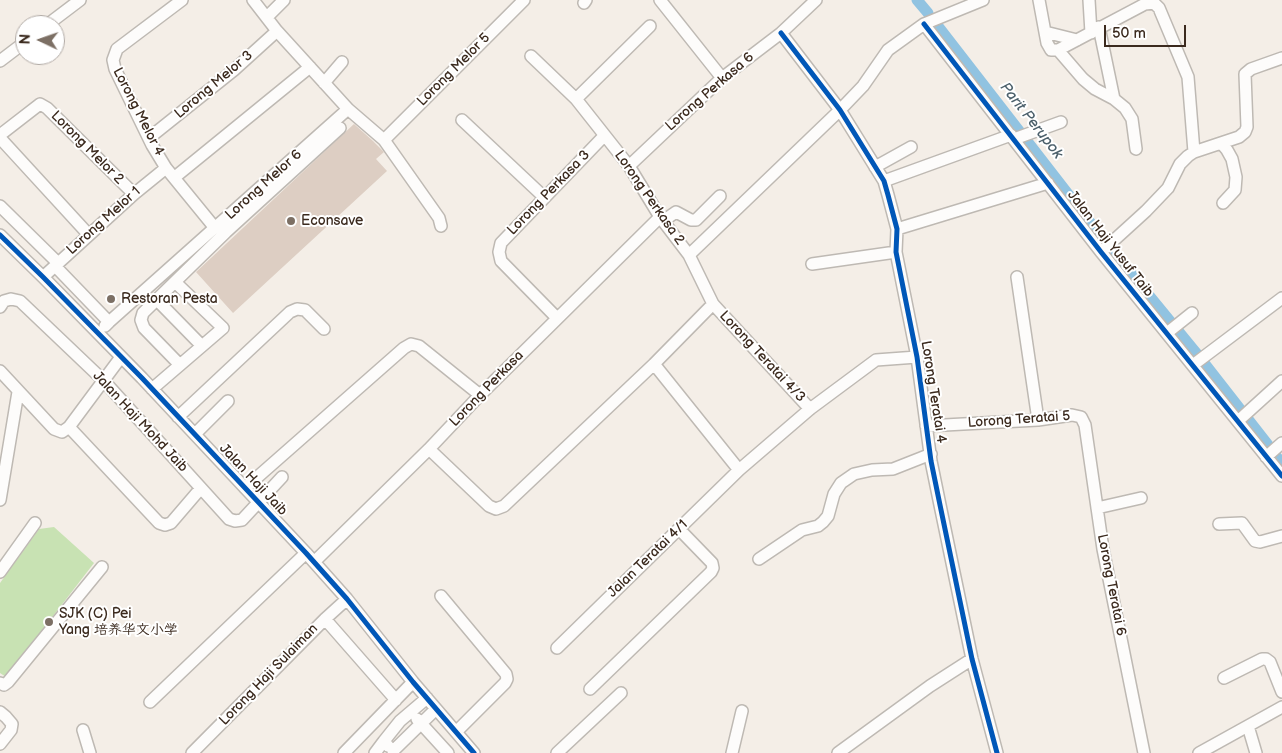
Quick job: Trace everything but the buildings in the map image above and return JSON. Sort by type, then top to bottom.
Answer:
[{"type":"street","points":[[61,15],[80,0]]},
{"type":"street","name":"Lorong Melor 4","points":[[166,168],[115,69],[113,60],[117,50],[182,0]]},
{"type":"street","points":[[253,0],[348,109],[384,140],[440,218],[442,226]]},
{"type":"street","points":[[267,17],[284,0]]},
{"type":"street","name":"Lorong Melor 5","points":[[384,140],[524,0]]},
{"type":"street","points":[[660,0],[722,78]]},
{"type":"street","name":"Lorong Perkasa 6","points":[[629,166],[722,78],[781,33],[816,0]]},
{"type":"street","points":[[689,255],[840,110],[863,86],[888,50],[924,24],[982,0]]},
{"type":"street","points":[[1039,0],[1047,44],[1051,50],[1058,50],[1145,4],[1154,3],[1159,8],[1188,77],[1194,152]]},
{"type":"street","points":[[1089,0],[1095,30],[1114,99]]},
{"type":"street","name":"Jalan Haji Yusuf Taib","points":[[924,24],[1017,137],[1048,183],[1102,252],[1171,330],[1192,365],[1242,418],[1266,456],[1282,476]]},
{"type":"street","points":[[576,99],[650,26]]},
{"type":"street","name":"Lorong Melor 3","points":[[149,138],[234,70],[278,30]]},
{"type":"street","points":[[1045,32],[1077,40]]},
{"type":"street","name":"Lorong Teratai 4","points":[[781,33],[840,110],[884,181],[897,229],[896,252],[917,357],[930,454],[972,659],[997,753]]},
{"type":"street","points":[[0,61],[15,50]]},
{"type":"street","points":[[1058,50],[1083,79],[1095,89],[1126,108],[1132,119],[1136,149]]},
{"type":"street","name":"Lorong Perkasa 2","points":[[530,56],[576,99],[629,166],[661,219],[689,255],[713,304]]},
{"type":"street","points":[[1102,252],[1168,188],[1176,176],[1180,164],[1194,152],[1239,137],[1245,132],[1247,127],[1245,74],[1251,69],[1282,58]]},
{"type":"street","points":[[324,83],[342,62]]},
{"type":"street","points":[[174,177],[310,67]]},
{"type":"street","name":"Lorong Melor 2","points":[[0,136],[40,104],[47,108],[134,194]]},
{"type":"street","name":"Lorong Melor 6","points":[[166,168],[221,228],[348,109]]},
{"type":"street","points":[[462,120],[544,197]]},
{"type":"street","points":[[884,181],[1061,122]]},
{"type":"street","points":[[99,333],[109,322],[340,128]]},
{"type":"street","points":[[0,136],[89,235]]},
{"type":"street","name":"Lorong Perkasa 3","points":[[557,318],[500,260],[498,252],[501,243],[604,136]]},
{"type":"street","points":[[1221,143],[1232,159],[1236,177],[1235,190],[1223,204]]},
{"type":"street","points":[[875,167],[910,147]]},
{"type":"street","name":"Lorong Melor 1","points":[[43,277],[134,194],[166,168]]},
{"type":"street","points":[[897,229],[1048,183]]},
{"type":"street","points":[[661,219],[676,212],[691,220],[696,220],[720,196]]},
{"type":"street","points":[[0,206],[109,322]]},
{"type":"street","name":"Lorong Perkasa","points":[[314,562],[429,449],[557,318],[661,219]]},
{"type":"street","points":[[180,365],[144,328],[143,313],[175,282],[221,228]]},
{"type":"street","name":"Jalan Haji Jaib","points":[[0,235],[99,333],[306,552],[474,753]]},
{"type":"street","points":[[812,264],[896,252]]},
{"type":"street","points":[[1017,278],[1038,420]]},
{"type":"street","points":[[152,389],[223,328],[175,282]]},
{"type":"street","points":[[73,307],[83,295]]},
{"type":"street","points":[[1192,365],[1282,298]]},
{"type":"street","name":"Jalan Haji Mohd Jaib","points":[[0,307],[4,301],[12,299],[20,301],[104,381],[229,519],[235,522],[242,520],[258,502]]},
{"type":"street","points":[[157,300],[202,346]]},
{"type":"street","points":[[429,449],[489,506],[496,509],[504,506],[654,364],[713,304]]},
{"type":"street","name":"Lorong Teratai 4/3","points":[[713,304],[810,409]]},
{"type":"street","points":[[178,416],[290,312],[297,309],[305,310],[324,329]]},
{"type":"street","points":[[1171,330],[1192,312]]},
{"type":"street","points":[[245,488],[404,348],[411,344],[419,346],[480,395]]},
{"type":"street","points":[[0,370],[18,392],[54,429],[62,432],[68,427],[121,357]]},
{"type":"street","name":"Jalan Teratai 4/1","points":[[556,648],[739,470],[810,409],[876,360],[917,357]]},
{"type":"street","points":[[654,364],[739,470]]},
{"type":"street","points":[[1242,418],[1282,381]]},
{"type":"street","points":[[0,500],[18,392]]},
{"type":"street","points":[[194,434],[228,401]]},
{"type":"street","name":"Lorong Teratai 5","points":[[926,426],[1038,420],[1072,415],[1081,417]]},
{"type":"street","name":"Lorong Teratai 6","points":[[1081,417],[1084,425],[1103,549],[1144,753]]},
{"type":"street","points":[[68,427],[159,523],[165,525],[171,522],[201,488]]},
{"type":"street","points":[[1266,456],[1282,443]]},
{"type":"street","points":[[759,559],[802,530],[818,526],[823,522],[828,516],[834,494],[842,482],[854,474],[872,470],[893,469],[930,454]]},
{"type":"street","points":[[258,502],[282,477]]},
{"type":"street","points":[[1097,508],[1141,498]]},
{"type":"street","points":[[0,572],[35,523]]},
{"type":"street","points":[[1218,524],[1242,523],[1255,541],[1260,542],[1282,536]]},
{"type":"street","points":[[590,689],[711,572],[713,568],[712,563],[679,529]]},
{"type":"street","points":[[150,702],[306,552]]},
{"type":"street","points":[[0,683],[4,685],[8,682],[102,567]]},
{"type":"street","points":[[441,596],[506,674],[504,682],[456,732]]},
{"type":"street","name":"Lorong Haji Sulaiman","points":[[192,753],[347,599]]},
{"type":"street","points":[[325,619],[396,700]]},
{"type":"street","points":[[838,753],[930,686],[972,659]]},
{"type":"street","points":[[1224,678],[1266,659],[1270,662],[1282,692]]},
{"type":"street","points":[[344,753],[413,682]]},
{"type":"street","points":[[557,753],[622,693]]},
{"type":"street","points":[[375,753],[391,731],[427,698]]},
{"type":"street","points":[[1200,753],[1282,707]]},
{"type":"street","points":[[384,741],[394,752],[436,709]]},
{"type":"street","points":[[732,753],[742,711]]},
{"type":"street","points":[[0,712],[12,724],[11,730],[0,744]]},
{"type":"street","points":[[410,712],[448,753]]},
{"type":"street","points":[[1248,726],[1256,753]]},
{"type":"street","points":[[83,730],[90,753]]},
{"type":"green space","points":[[54,527],[94,563],[6,677],[0,673],[0,583],[39,529]]},
{"type":"waterway","name":"Parit Perupok","points":[[917,0],[928,13]]},
{"type":"waterway","name":"Parit Perupok","points":[[934,21],[1103,239]]},
{"type":"waterway","name":"Parit Perupok","points":[[1110,248],[1197,354]]},
{"type":"waterway","name":"Parit Perupok","points":[[1204,363],[1268,445]]},
{"type":"waterway","name":"Parit Perupok","points":[[1275,455],[1282,463]]},
{"type":"cycle path","points":[[924,24],[1101,252],[1282,476]]},
{"type":"cycle path","points":[[781,33],[840,110],[884,181],[897,229],[896,252],[917,357],[931,461],[972,659],[997,753]]},
{"type":"cycle path","points":[[0,235],[142,378],[306,553],[347,599],[413,682],[474,753]]},
{"type":"place","name":"Econsave","points":[[291,221]]},
{"type":"place","name":"Restoran Pesta","points":[[111,299]]},
{"type":"place","name":"SJK (C) Pei Yang 培养华文小学","points":[[49,622]]}]
